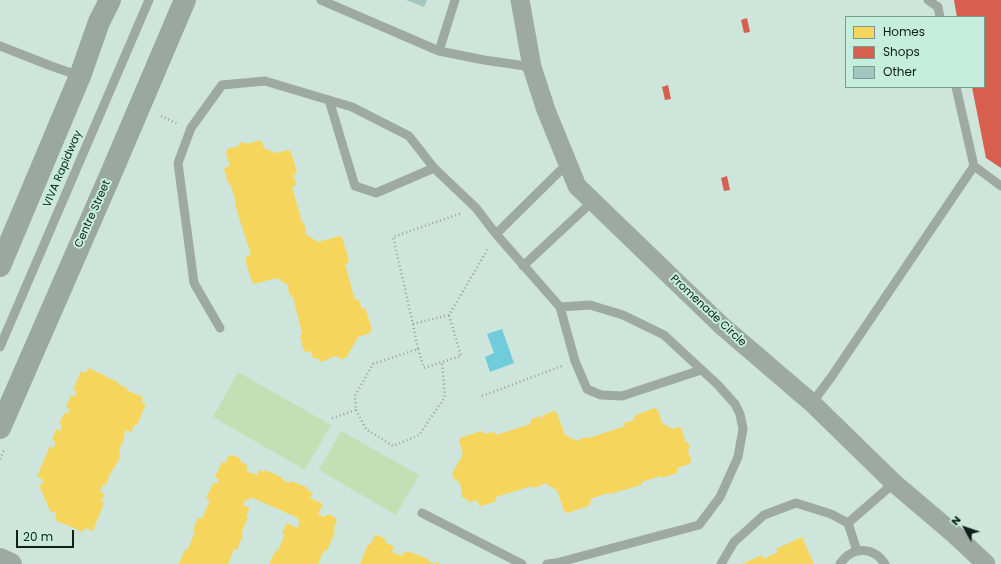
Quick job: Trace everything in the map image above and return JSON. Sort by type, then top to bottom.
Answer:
[{"type":"main road","points":[[0,266],[80,76],[100,22],[110,0]]},
{"type":"main road","name":"Centre Street","points":[[0,428],[185,0]]},
{"type":"street","name":"Promenade Circle","points":[[520,0],[532,67],[546,110],[577,186],[722,325],[812,404],[894,483],[954,534],[986,564]]},
{"type":"street","points":[[0,559],[11,564]]},
{"type":"lane","name":"VIVA Rapidway","points":[[0,347],[149,0]]},
{"type":"lane","points":[[321,0],[439,51],[484,60],[532,67]]},
{"type":"lane","points":[[439,51],[455,0]]},
{"type":"lane","points":[[928,0],[938,7],[940,16]]},
{"type":"lane","points":[[0,46],[80,76]]},
{"type":"lane","points":[[220,328],[194,283],[178,163],[191,128],[222,85],[265,81],[352,107],[409,136],[434,168],[476,208],[523,266],[560,307],[575,361],[587,390],[600,395],[622,396],[701,370]]},
{"type":"lane","points":[[956,88],[974,166],[1001,186]]},
{"type":"lane","points":[[329,100],[355,186],[376,193],[434,168]]},
{"type":"lane","points":[[496,234],[568,163]]},
{"type":"lane","points":[[812,404],[974,166]]},
{"type":"lane","points":[[523,266],[593,201]]},
{"type":"lane","points":[[547,564],[556,564],[699,524],[720,497],[738,457],[743,429],[740,414],[735,404],[718,385],[664,335],[623,315],[590,305],[560,307]]},
{"type":"lane","points":[[848,523],[894,483]]},
{"type":"lane","points":[[721,564],[734,542],[764,515],[796,503],[831,514],[848,523],[857,551]]},
{"type":"lane","points":[[422,514],[522,564]]},
{"type":"lane","points":[[840,564],[850,553],[866,550],[881,558],[885,564]]},
{"type":"path","points":[[161,116],[182,126]]},
{"type":"path","points":[[449,315],[461,356],[424,368],[418,349],[393,236],[476,208]]},
{"type":"path","points":[[413,324],[449,315],[496,234]]},
{"type":"path","points":[[418,349],[373,364],[355,396],[356,410],[366,429],[393,446],[419,435],[445,398],[442,362]]},
{"type":"path","points":[[482,396],[575,361]]},
{"type":"path","points":[[332,418],[356,410]]},
{"type":"green space","points":[[238,372],[331,425],[305,470],[213,417]]},
{"type":"green space","points":[[341,431],[419,475],[396,515],[319,470]]},
{"type":"water","points":[[502,329],[514,363],[490,372],[485,357],[494,353],[487,334]]},
{"type":"building: Homes","points":[[260,140],[264,148],[275,153],[288,150],[291,152],[297,172],[293,175],[296,183],[295,186],[292,187],[302,222],[304,223],[305,234],[318,242],[340,236],[342,237],[349,260],[348,263],[345,264],[355,300],[358,299],[362,309],[364,308],[366,310],[372,330],[370,333],[358,337],[346,358],[341,359],[336,356],[320,362],[318,358],[313,358],[311,351],[304,351],[300,337],[302,333],[293,297],[290,296],[289,286],[277,278],[254,284],[252,282],[245,259],[247,256],[251,255],[235,205],[236,203],[231,185],[228,183],[224,169],[230,166],[226,153],[227,149],[239,146],[240,143],[244,142],[247,144]]},
{"type":"building: Homes","points":[[88,368],[118,382],[118,384],[127,388],[126,390],[143,397],[141,402],[146,404],[137,425],[135,424],[131,432],[126,430],[123,438],[125,438],[119,450],[119,460],[110,474],[106,485],[103,484],[100,492],[105,494],[101,502],[104,503],[93,531],[85,528],[83,532],[55,520],[55,511],[51,513],[39,485],[44,484],[41,478],[37,477],[50,446],[54,448],[56,442],[52,440],[56,429],[60,431],[62,425],[59,424],[64,413],[68,414],[70,409],[66,407],[71,395],[75,397],[77,391],[73,390],[81,371],[86,373]]},
{"type":"building: Homes","points":[[654,408],[658,410],[662,423],[672,429],[678,427],[681,428],[684,441],[690,446],[688,450],[691,461],[690,464],[677,468],[677,473],[662,478],[661,476],[642,482],[641,485],[590,499],[591,502],[589,506],[567,513],[564,511],[557,490],[544,483],[534,488],[532,486],[496,497],[495,502],[481,506],[478,504],[477,500],[468,502],[467,498],[463,498],[459,482],[454,479],[452,474],[463,454],[459,441],[460,438],[481,431],[484,434],[492,432],[496,435],[531,424],[530,422],[532,419],[540,416],[540,419],[542,418],[541,416],[554,411],[557,413],[565,435],[577,441],[579,439],[589,438],[625,426],[624,423],[634,420],[634,416]]},
{"type":"building: Homes","points":[[232,455],[240,458],[241,462],[248,465],[246,471],[257,475],[259,470],[264,472],[265,470],[283,478],[282,480],[290,483],[291,481],[308,488],[307,490],[313,493],[310,498],[323,504],[318,514],[324,517],[328,514],[336,518],[337,521],[333,530],[335,531],[327,551],[324,550],[318,564],[269,564],[276,550],[278,551],[285,534],[282,533],[287,523],[297,528],[300,522],[297,520],[298,518],[251,497],[250,500],[246,499],[243,505],[250,508],[246,516],[248,517],[241,534],[243,535],[237,550],[234,549],[228,564],[179,564],[185,549],[187,551],[195,532],[193,530],[198,517],[202,519],[210,500],[206,499],[213,483],[217,484],[219,479],[215,477],[222,462],[225,463],[229,456]]},
{"type":"building: Homes","points":[[377,535],[384,538],[386,541],[385,543],[394,546],[392,552],[402,556],[405,551],[410,552],[428,559],[428,561],[435,564],[360,564],[368,544],[370,545],[374,537]]},
{"type":"building: Homes","points":[[802,537],[814,564],[742,564],[762,555],[763,559],[778,552],[776,549]]},
{"type":"building: Shops","points":[[954,0],[1001,0],[1001,168],[986,158],[972,88],[985,88],[985,16],[957,16]]},
{"type":"building: Shops","points":[[747,18],[750,32],[744,33],[741,20]]},
{"type":"building: Shops","points":[[668,85],[671,99],[665,100],[662,87]]},
{"type":"building: Shops","points":[[727,176],[730,190],[724,191],[721,178]]},
{"type":"building: Other","points":[[406,0],[427,0],[424,7]]}]
